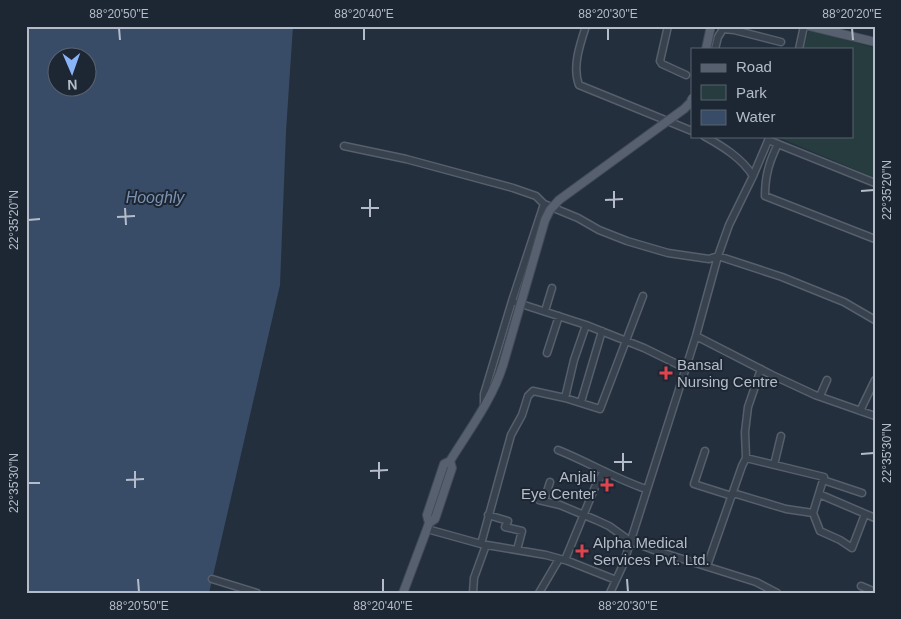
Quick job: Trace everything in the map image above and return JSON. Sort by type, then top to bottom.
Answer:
[{"type":"main road","points":[[706,48],[711,26]]},
{"type":"main road","points":[[809,26],[875,42]]},
{"type":"main road","points":[[403,593],[428,526],[435,518],[452,468],[450,461],[494,390],[545,220],[550,210],[559,200],[691,102]]},
{"type":"street","points":[[586,26],[580,44],[576,76],[579,85],[691,131]]},
{"type":"street","points":[[668,26],[660,61],[662,64],[686,75]]},
{"type":"street","points":[[799,48],[804,26]]},
{"type":"street","points":[[715,48],[718,37],[723,29],[781,42]]},
{"type":"street","points":[[707,138],[726,149],[747,166],[753,176]]},
{"type":"street","points":[[610,593],[623,565],[696,336],[718,256],[729,225],[769,138],[778,144],[875,183]]},
{"type":"street","points":[[778,144],[770,159],[765,177],[765,196],[875,239]]},
{"type":"street","points":[[344,146],[513,188],[536,196],[544,204],[627,241],[668,254],[709,259],[718,256],[844,302],[875,320]]},
{"type":"street","points":[[484,406],[484,394],[512,300],[544,204]]},
{"type":"street","points":[[545,311],[552,288]]},
{"type":"street","points":[[473,593],[474,578],[484,544],[488,515],[510,435],[522,415],[528,396],[533,390],[581,402],[600,409],[643,296]]},
{"type":"street","points":[[512,300],[586,324],[626,340],[685,368]]},
{"type":"street","points":[[547,353],[559,316]]},
{"type":"street","points":[[565,398],[574,360],[586,324]]},
{"type":"street","points":[[581,402],[602,331]]},
{"type":"street","points":[[696,336],[820,396],[875,416]]},
{"type":"street","points":[[707,566],[746,458],[745,432],[748,407],[761,369]]},
{"type":"street","points":[[820,396],[827,380]]},
{"type":"street","points":[[860,411],[875,380]]},
{"type":"street","points":[[774,465],[781,436]]},
{"type":"street","points":[[558,450],[584,460],[623,481],[646,490]]},
{"type":"street","points":[[705,451],[694,484],[786,508],[813,513]]},
{"type":"street","points":[[746,458],[810,472],[824,477],[824,480],[862,493]]},
{"type":"street","points":[[539,593],[562,559],[604,471]]},
{"type":"street","points":[[824,480],[813,513],[820,531],[852,548],[865,514]]},
{"type":"street","points":[[550,482],[542,501],[560,505],[609,526],[630,541],[756,582],[776,593]]},
{"type":"street","points":[[819,494],[875,518]]},
{"type":"street","points":[[488,515],[508,521],[506,527],[522,531],[517,550]]},
{"type":"street","points":[[428,526],[484,544],[562,559],[616,580]]},
{"type":"street","points":[[212,579],[257,593]]},
{"type":"street","points":[[861,586],[875,592]]},
{"type":"green space","points":[[809,30],[875,48],[875,178],[780,138],[854,138],[854,48],[803,48]]},
{"type":"water","name":"Hooghly","points":[[26,26],[293,26],[286,131],[280,285],[209,593],[26,593]]},
{"type":"place","name":"Bansal Nursing Centre","points":[[666,373]]},
{"type":"place","name":"Anjali Eye Center","points":[[607,485]]},
{"type":"place","name":"Alpha Medical Services Pvt. Ltd.","points":[[582,551]]}]
